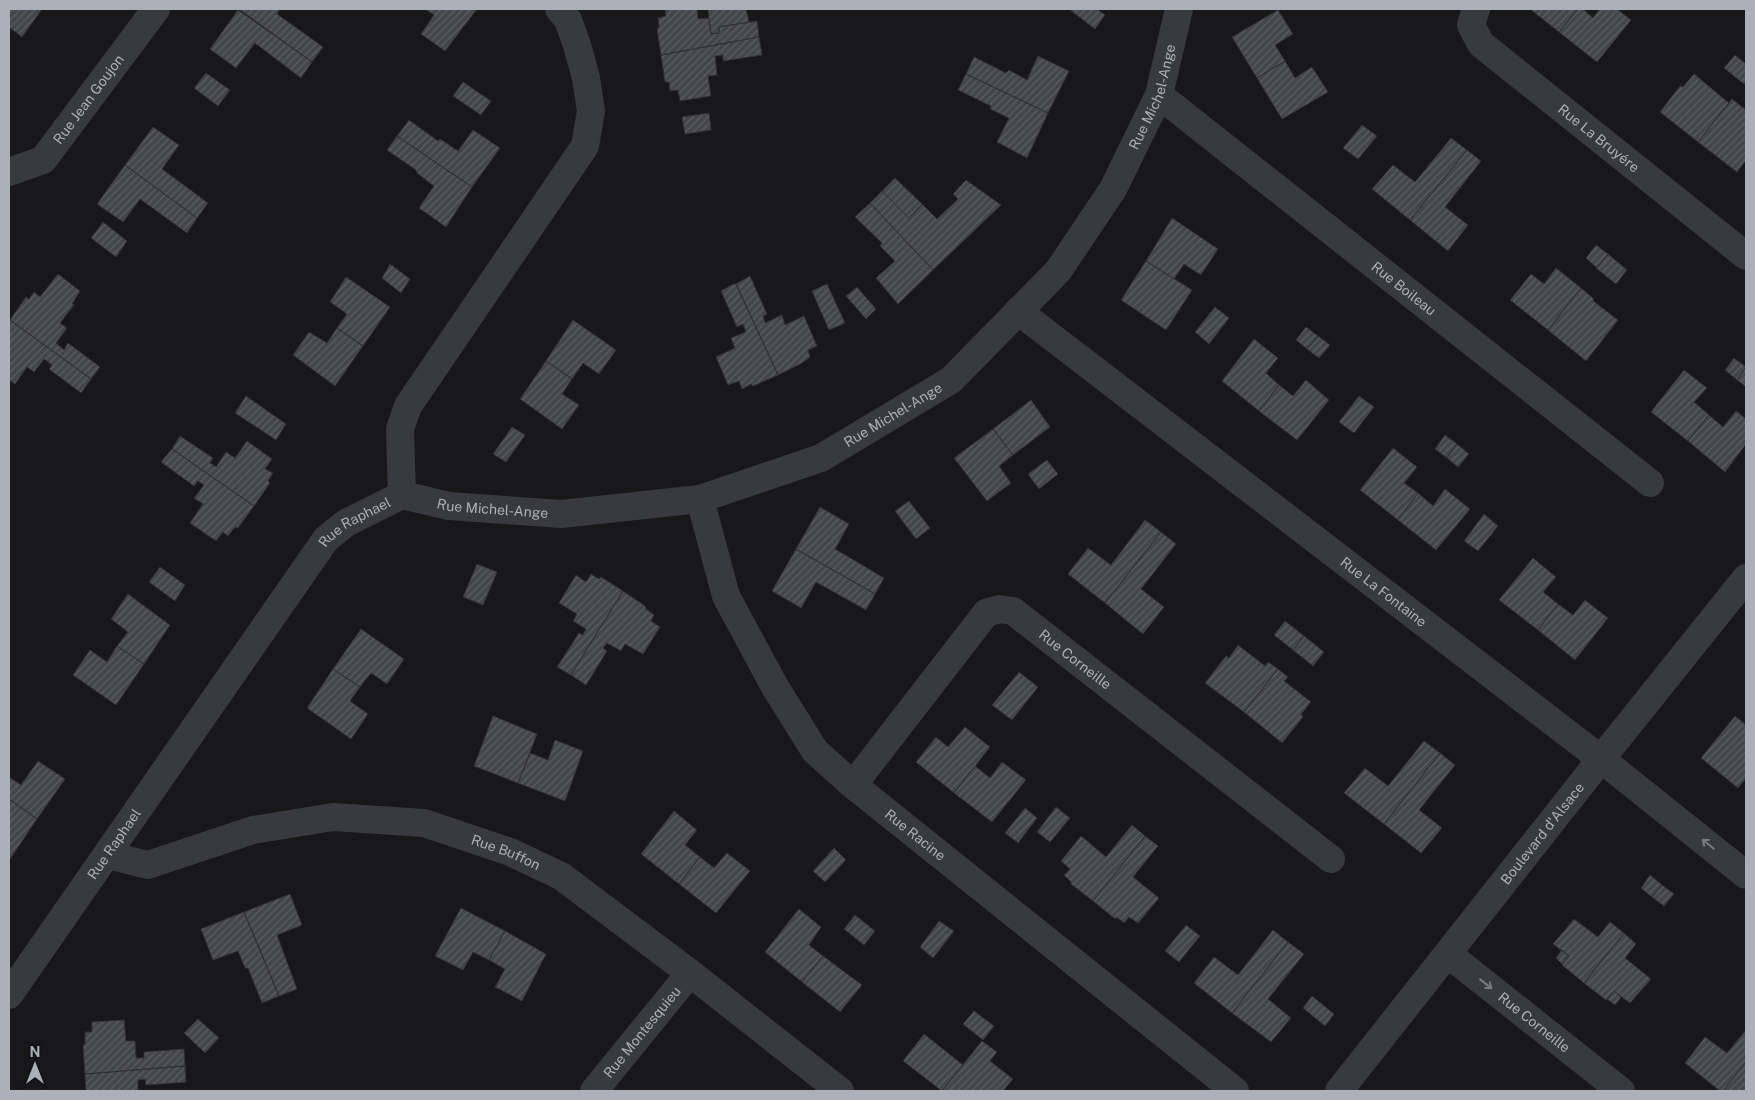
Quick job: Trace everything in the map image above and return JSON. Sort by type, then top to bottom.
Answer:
[{"type":"street","name":"Rue Jean Goujon","points":[[9,172],[43,160],[156,9]]},
{"type":"street","name":"Rue Michel-Ange","points":[[402,495],[449,506],[561,514],[700,499],[821,458],[951,380],[1058,271],[1113,190],[1159,95],[1179,9]]},
{"type":"street","name":"Rue La Bruyére","points":[[1476,9],[1471,25],[1481,44],[1746,256]]},
{"type":"street","name":"Rue Raphael","points":[[9,995],[326,539],[346,523],[402,495],[400,429],[408,406],[585,146],[591,111],[586,78],[578,45],[563,15]]},
{"type":"street","name":"Rue Boileau","points":[[1159,95],[1650,483]]},
{"type":"street","name":"Rue La Fontaine","points":[[1018,312],[1601,759],[1746,875]]},
{"type":"street","name":"Rue Racine","points":[[700,499],[726,596],[770,679],[815,751],[853,785],[1235,1091]]},
{"type":"street","name":"Boulevard d'Alsace","points":[[1339,1091],[1746,578]]},
{"type":"street","name":"Rue Corneille","points":[[853,785],[986,613],[999,609],[1012,611],[1331,859]]},
{"type":"street","name":"Rue Buffon","points":[[108,855],[148,865],[253,830],[333,817],[424,823],[510,852],[561,876],[690,973],[840,1091]]},
{"type":"street","name":"Rue Corneille","points":[[1448,954],[1621,1091]]},
{"type":"street","name":"Rue Montesquieu","points":[[594,1091],[690,973]]},
{"type":"building","points":[[9,9],[42,9],[22,37],[9,27]]},
{"type":"building","points":[[239,9],[280,9],[277,14],[323,47],[312,62]]},
{"type":"building","points":[[425,9],[477,9],[445,51],[421,34],[434,15]]},
{"type":"building","points":[[665,9],[697,9],[698,19],[709,18],[711,34],[719,33],[719,27],[757,21],[759,37],[661,55],[657,29],[659,27],[658,18],[666,16]]},
{"type":"building","points":[[746,9],[749,22],[719,27],[719,33],[711,34],[708,10]]},
{"type":"building","points":[[1069,9],[1097,9],[1105,15],[1095,29]]},
{"type":"building","points":[[1530,9],[1578,9],[1559,32]]},
{"type":"building","points":[[1578,9],[1583,9],[1593,18],[1600,9],[1617,9],[1631,20],[1597,62],[1559,32]]},
{"type":"building","points":[[238,10],[312,62],[301,78],[255,43],[236,68],[210,49]]},
{"type":"building","points":[[1278,10],[1293,34],[1275,45],[1285,61],[1257,78],[1232,37]]},
{"type":"building","points":[[759,37],[762,55],[723,61],[723,55],[715,56],[717,75],[708,76],[711,96],[680,101],[678,90],[670,91],[669,82],[665,82],[661,55]]},
{"type":"building","points":[[1735,55],[1746,64],[1746,81],[1744,84],[1724,68]]},
{"type":"building","points":[[1038,56],[1069,71],[1048,113],[966,74],[974,57],[1006,73],[1009,70],[1027,80]]},
{"type":"building","points":[[1285,61],[1295,78],[1312,67],[1328,92],[1282,119],[1257,78]]},
{"type":"building","points":[[206,73],[230,90],[218,106],[194,88]]},
{"type":"building","points":[[966,74],[1048,113],[1027,158],[997,142],[1009,118],[990,109],[991,106],[958,90]]},
{"type":"building","points":[[1694,74],[1729,103],[1698,142],[1660,112],[1680,86],[1683,87]]},
{"type":"building","points":[[463,82],[491,101],[481,115],[453,96]]},
{"type":"building","points":[[1732,99],[1746,110],[1746,160],[1737,172],[1698,142]]},
{"type":"building","points":[[709,113],[711,130],[685,134],[682,117]]},
{"type":"building","points":[[409,120],[438,141],[440,139],[458,151],[473,130],[500,148],[472,187],[397,136]]},
{"type":"building","points":[[1362,125],[1377,136],[1358,159],[1343,148]]},
{"type":"building","points":[[153,127],[179,145],[162,169],[208,203],[197,218],[125,165]]},
{"type":"building","points":[[397,136],[472,187],[446,227],[419,208],[434,186],[417,173],[416,170],[387,150]]},
{"type":"building","points":[[1451,138],[1467,150],[1410,220],[1372,189],[1393,165],[1415,182]]},
{"type":"building","points":[[1467,150],[1481,161],[1445,207],[1468,225],[1448,251],[1410,220]]},
{"type":"building","points":[[125,165],[197,218],[187,233],[140,199],[123,222],[97,204]]},
{"type":"building","points":[[895,178],[922,204],[909,218],[882,191]]},
{"type":"building","points":[[966,180],[1001,205],[933,270],[870,203],[882,191],[909,218],[922,204],[937,219],[958,199],[953,194]]},
{"type":"building","points":[[870,203],[933,270],[898,304],[876,278],[895,261],[880,246],[882,243],[855,217]]},
{"type":"building","points":[[1172,218],[1218,249],[1201,275],[1184,264],[1174,279],[1146,261]]},
{"type":"building","points":[[103,222],[127,241],[116,257],[91,238]]},
{"type":"building","points":[[1596,245],[1608,254],[1597,268],[1586,258]]},
{"type":"building","points":[[1608,254],[1627,270],[1616,284],[1596,268]]},
{"type":"building","points":[[1146,261],[1192,290],[1166,330],[1121,300]]},
{"type":"building","points":[[390,264],[410,279],[401,293],[382,278]]},
{"type":"building","points":[[1556,268],[1581,288],[1548,330],[1510,300],[1531,274],[1544,284]]},
{"type":"building","points":[[58,274],[80,291],[72,304],[74,305],[60,323],[67,328],[56,343],[64,350],[68,343],[100,367],[91,379],[10,320],[26,297],[29,299],[34,292],[40,297]]},
{"type":"building","points":[[750,276],[767,314],[763,316],[765,323],[782,315],[785,325],[804,316],[817,346],[808,350],[810,357],[802,363],[778,375],[736,284]]},
{"type":"building","points":[[346,277],[390,307],[363,346],[337,328],[347,314],[330,302]]},
{"type":"building","points":[[736,284],[778,375],[742,389],[739,381],[728,385],[716,357],[735,348],[731,338],[746,332],[743,324],[737,327],[721,291]]},
{"type":"building","points":[[827,284],[845,323],[829,330],[812,291]]},
{"type":"building","points":[[857,287],[876,309],[866,319],[846,296]]},
{"type":"building","points":[[1581,288],[1594,299],[1593,301],[1618,320],[1586,361],[1548,330]]},
{"type":"building","points":[[1215,307],[1229,318],[1209,344],[1195,332]]},
{"type":"building","points":[[10,320],[91,379],[81,393],[49,369],[52,365],[44,359],[34,372],[27,367],[15,384],[9,380]]},
{"type":"building","points":[[573,320],[616,350],[599,374],[583,363],[572,379],[546,361]]},
{"type":"building","points":[[1306,327],[1318,336],[1307,349],[1296,340]]},
{"type":"building","points":[[337,328],[363,346],[335,386],[293,355],[309,332],[327,343]]},
{"type":"building","points":[[1318,336],[1330,345],[1319,358],[1307,349]]},
{"type":"building","points":[[1254,339],[1278,358],[1266,373],[1279,385],[1259,411],[1222,381]]},
{"type":"building","points":[[1734,358],[1746,367],[1737,380],[1725,370]]},
{"type":"building","points":[[546,361],[572,379],[562,394],[579,405],[562,429],[520,399]]},
{"type":"building","points":[[1746,367],[1746,387],[1737,380]]},
{"type":"building","points":[[1684,370],[1707,388],[1694,402],[1709,415],[1688,441],[1651,412]]},
{"type":"building","points":[[1306,380],[1329,400],[1297,440],[1259,411],[1279,385],[1293,396]]},
{"type":"building","points":[[246,396],[286,424],[276,440],[235,413]]},
{"type":"building","points":[[1359,396],[1374,407],[1354,433],[1339,422]]},
{"type":"building","points":[[1031,400],[1050,427],[1013,455],[993,429]]},
{"type":"building","points":[[1736,411],[1746,419],[1746,444],[1725,472],[1688,441],[1709,415],[1723,427]]},
{"type":"building","points":[[512,427],[525,435],[506,462],[493,454]]},
{"type":"building","points":[[993,429],[1013,455],[999,466],[1011,483],[987,501],[954,458]]},
{"type":"building","points":[[1445,435],[1457,444],[1447,458],[1435,449]]},
{"type":"building","points":[[180,436],[213,458],[210,463],[216,467],[226,452],[235,458],[247,441],[272,459],[265,469],[273,473],[268,481],[270,483],[254,506],[172,449]]},
{"type":"building","points":[[1457,444],[1469,454],[1458,467],[1447,458]]},
{"type":"building","points":[[1393,448],[1417,467],[1404,483],[1418,493],[1398,520],[1360,490]]},
{"type":"building","points":[[172,449],[254,506],[238,528],[235,527],[228,536],[223,532],[216,541],[190,523],[203,504],[194,498],[204,485],[198,481],[194,486],[161,462]]},
{"type":"building","points":[[1047,460],[1058,474],[1039,489],[1028,474]]},
{"type":"building","points":[[1445,489],[1470,509],[1436,550],[1398,520],[1418,493],[1433,506]]},
{"type":"building","points":[[909,501],[930,528],[916,539],[895,511]]},
{"type":"building","points":[[820,507],[849,524],[835,549],[884,578],[875,594],[796,549]]},
{"type":"building","points":[[1484,514],[1498,526],[1478,551],[1464,541]]},
{"type":"building","points":[[1145,520],[1161,532],[1105,603],[1068,574],[1088,548],[1111,565]]},
{"type":"building","points":[[1161,532],[1176,544],[1141,589],[1164,607],[1143,634],[1105,603]]},
{"type":"building","points":[[796,549],[875,594],[866,610],[816,582],[801,608],[772,591]]},
{"type":"building","points":[[1533,558],[1556,577],[1543,592],[1558,604],[1538,630],[1499,600]]},
{"type":"building","points":[[477,564],[497,572],[483,605],[463,597]]},
{"type":"building","points":[[160,567],[185,585],[175,601],[149,582]]},
{"type":"building","points":[[591,574],[599,579],[601,577],[623,591],[571,675],[557,667],[579,633],[583,635],[586,629],[573,621],[577,614],[559,603],[576,575],[586,582]]},
{"type":"building","points":[[623,591],[645,606],[654,615],[651,621],[660,627],[643,654],[625,644],[621,651],[607,643],[603,648],[607,651],[586,685],[571,675]]},
{"type":"building","points":[[128,594],[170,625],[144,664],[117,646],[128,632],[111,619]]},
{"type":"building","points":[[1585,600],[1608,618],[1575,660],[1538,630],[1558,604],[1573,615]]},
{"type":"building","points":[[1285,621],[1304,636],[1293,650],[1274,635]]},
{"type":"building","points":[[361,629],[404,659],[387,684],[371,673],[360,687],[333,669]]},
{"type":"building","points":[[1304,636],[1324,652],[1313,666],[1293,650]]},
{"type":"building","points":[[1238,645],[1265,666],[1268,662],[1278,669],[1244,712],[1205,683],[1226,656],[1229,658]]},
{"type":"building","points":[[117,646],[144,664],[116,705],[73,675],[90,650],[107,662]]},
{"type":"building","points":[[333,669],[360,687],[350,701],[368,714],[351,739],[307,708]]},
{"type":"building","points":[[1278,669],[1288,677],[1284,681],[1311,702],[1301,714],[1303,717],[1282,743],[1244,712]]},
{"type":"building","points":[[1019,672],[1038,687],[1012,720],[992,705]]},
{"type":"building","points":[[493,716],[537,734],[518,783],[474,766]]},
{"type":"building","points":[[1735,716],[1746,725],[1746,778],[1738,788],[1701,758]]},
{"type":"building","points":[[965,727],[990,747],[954,793],[916,762],[936,737],[948,747]]},
{"type":"building","points":[[555,740],[583,751],[565,801],[518,783],[530,753],[548,760]]},
{"type":"building","points":[[1424,741],[1440,753],[1384,824],[1344,793],[1365,768],[1388,786]]},
{"type":"building","points":[[1440,753],[1455,765],[1419,810],[1442,828],[1421,853],[1384,824]]},
{"type":"building","points":[[38,761],[65,779],[37,819],[9,799],[9,777],[21,785]]},
{"type":"building","points":[[1002,762],[1026,780],[992,822],[954,793],[975,766],[990,778]]},
{"type":"building","points":[[9,799],[37,819],[10,859],[9,858]]},
{"type":"building","points":[[1056,807],[1070,818],[1050,842],[1037,832]]},
{"type":"building","points":[[1025,808],[1037,818],[1018,843],[1005,833]]},
{"type":"building","points":[[674,811],[697,830],[685,845],[700,857],[679,884],[641,854]]},
{"type":"building","points":[[1132,825],[1145,836],[1093,901],[1071,884],[1064,875],[1070,869],[1061,861],[1081,836],[1106,857]]},
{"type":"building","points":[[1145,836],[1158,846],[1133,877],[1159,898],[1138,923],[1129,917],[1124,923],[1118,918],[1114,918],[1093,901]]},
{"type":"building","points":[[834,848],[846,860],[825,882],[813,871]]},
{"type":"building","points":[[727,853],[750,871],[716,913],[679,884],[700,857],[714,868]]},
{"type":"building","points":[[1650,875],[1662,885],[1652,897],[1641,888]]},
{"type":"building","points":[[1662,885],[1674,894],[1664,906],[1652,897]]},
{"type":"building","points":[[290,894],[302,925],[277,935],[297,989],[279,996],[244,912]]},
{"type":"building","points":[[461,908],[505,931],[489,960],[473,952],[463,970],[435,956]]},
{"type":"building","points":[[799,909],[821,927],[809,945],[823,956],[802,982],[765,952]]},
{"type":"building","points":[[244,912],[279,996],[262,1003],[248,968],[245,968],[238,951],[213,960],[201,929]]},
{"type":"building","points":[[855,915],[875,931],[864,945],[844,929]]},
{"type":"building","points":[[1574,919],[1598,937],[1610,922],[1624,933],[1584,983],[1562,965],[1569,956],[1553,944]]},
{"type":"building","points":[[939,921],[954,931],[933,958],[920,947]]},
{"type":"building","points":[[1186,925],[1200,936],[1179,962],[1165,951]]},
{"type":"building","points":[[1273,930],[1288,942],[1232,1013],[1194,983],[1214,957],[1238,975]]},
{"type":"building","points":[[505,931],[546,954],[522,1001],[495,987],[505,969],[489,960]]},
{"type":"building","points":[[1624,933],[1636,944],[1625,958],[1651,979],[1630,1003],[1614,991],[1606,1000],[1584,983]]},
{"type":"building","points":[[1288,942],[1304,954],[1268,999],[1291,1018],[1271,1042],[1232,1013]]},
{"type":"building","points":[[1562,950],[1569,956],[1562,964],[1556,958]]},
{"type":"building","points":[[823,956],[862,985],[840,1012],[802,982]]},
{"type":"building","points":[[1614,991],[1621,997],[1615,1005],[1607,999]]},
{"type":"building","points":[[1312,996],[1334,1014],[1325,1026],[1303,1008]]},
{"type":"building","points":[[974,1011],[994,1026],[983,1040],[963,1024]]},
{"type":"building","points":[[198,1019],[219,1038],[205,1053],[184,1033]]},
{"type":"building","points":[[124,1020],[126,1041],[135,1041],[136,1058],[144,1058],[144,1052],[184,1049],[185,1066],[85,1074],[83,1045],[85,1044],[85,1032],[92,1032],[92,1022]]},
{"type":"building","points":[[1746,1030],[1746,1062],[1723,1091],[1720,1091],[1685,1063],[1705,1037],[1727,1053]]},
{"type":"building","points":[[924,1034],[963,1065],[942,1091],[903,1061]]},
{"type":"building","points":[[982,1041],[997,1052],[990,1061],[1013,1079],[1003,1091],[942,1091]]},
{"type":"building","points":[[1746,1062],[1746,1091],[1723,1091]]},
{"type":"building","points":[[185,1066],[186,1082],[146,1085],[145,1079],[138,1080],[138,1091],[86,1091],[85,1074]]}]
